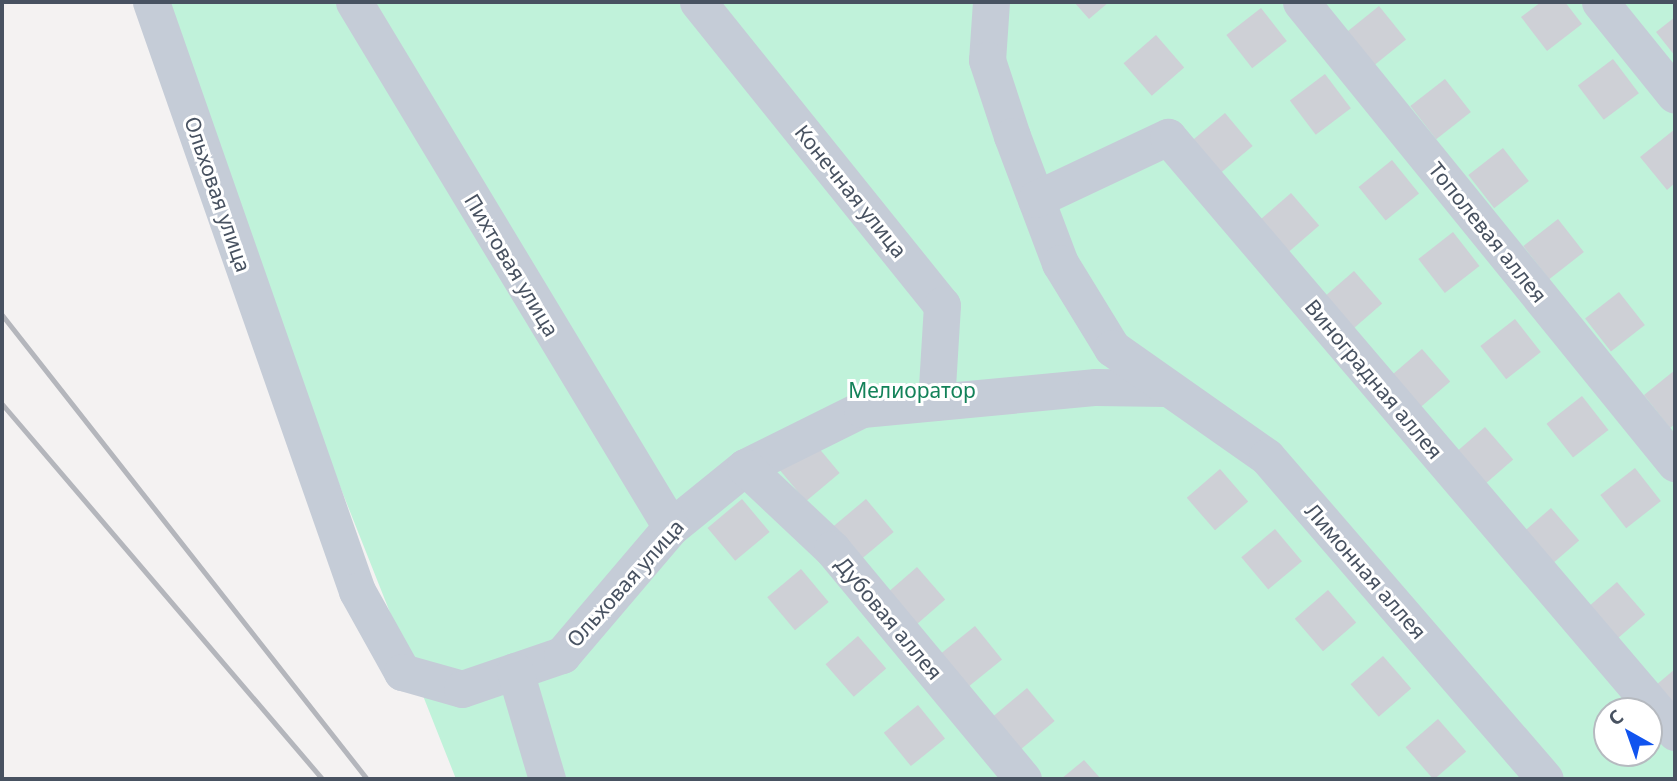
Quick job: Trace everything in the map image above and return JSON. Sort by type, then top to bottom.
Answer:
[{"type":"street","name":"Ольховая улица","points":[[151,2],[357,591],[402,672],[462,689],[562,655],[671,527],[745,467],[862,409],[1096,387],[1165,388]]},
{"type":"street","name":"Пихтовая улица","points":[[354,2],[671,527]]},
{"type":"street","name":"Конечная улица","points":[[698,2],[942,305],[936,402]]},
{"type":"street","name":"Тополевая аллея","points":[[1301,2],[1675,463]]},
{"type":"street","points":[[1600,2],[1675,95]]},
{"type":"street","name":"Лимонная аллея","points":[[988,4],[987,60],[1036,199],[1060,263],[1112,348],[1165,388],[1267,457],[1545,779]]},
{"type":"street","name":"Виноградная аллея","points":[[1036,199],[1168,137],[1675,732]]},
{"type":"street","name":"Дубовая аллея","points":[[745,467],[832,549],[1023,779]]},
{"type":"street","points":[[515,671],[547,779]]},
{"type":"green space","name":"Мелиоратор","points":[[148,2],[1675,2],[1675,779],[456,779]]},
{"type":"building","points":[[1074,2],[1109,2],[1089,19]]},
{"type":"building","points":[[1541,2],[1565,2],[1582,24],[1547,51],[1521,17]]},
{"type":"building","points":[[1379,6],[1406,39],[1373,66],[1346,33]]},
{"type":"building","points":[[1261,8],[1287,41],[1252,68],[1226,35]]},
{"type":"building","points":[[1675,17],[1675,56],[1656,32]]},
{"type":"building","points":[[1156,35],[1184,67],[1152,96],[1124,63]]},
{"type":"building","points":[[1613,59],[1639,93],[1604,120],[1578,85]]},
{"type":"building","points":[[1325,74],[1351,108],[1316,135],[1290,100]]},
{"type":"building","points":[[1445,79],[1471,112],[1436,139],[1410,106]]},
{"type":"building","points":[[1225,113],[1253,146],[1219,174],[1191,141]]},
{"type":"building","points":[[1675,129],[1675,183],[1667,190],[1640,157]]},
{"type":"building","points":[[1503,148],[1529,181],[1494,208],[1468,175]]},
{"type":"building","points":[[1392,160],[1419,193],[1386,220],[1359,187]]},
{"type":"building","points":[[1291,193],[1319,225],[1286,254],[1258,222]]},
{"type":"building","points":[[1558,219],[1584,252],[1549,279],[1523,246]]},
{"type":"building","points":[[1453,232],[1479,266],[1445,293],[1418,259]]},
{"type":"building","points":[[1354,271],[1382,303],[1350,332],[1322,299]]},
{"type":"building","points":[[1619,292],[1645,325],[1611,352],[1585,318]]},
{"type":"building","points":[[1515,319],[1541,352],[1506,379],[1480,346]]},
{"type":"building","points":[[1422,349],[1450,381],[1417,410],[1389,378]]},
{"type":"building","points":[[1675,370],[1675,424],[1670,428],[1644,395]]},
{"type":"building","points":[[1582,396],[1608,430],[1573,458],[1547,424]]},
{"type":"building","points":[[1485,427],[1513,459],[1481,488],[1453,455]]},
{"type":"building","points":[[812,440],[840,473],[806,501],[778,468]]},
{"type":"building","points":[[1635,468],[1661,501],[1626,528],[1600,495]]},
{"type":"building","points":[[1220,469],[1248,501],[1215,530],[1187,498]]},
{"type":"building","points":[[742,499],[770,532],[735,561],[708,528]]},
{"type":"building","points":[[866,499],[894,532],[860,560],[832,527]]},
{"type":"building","points":[[1551,508],[1579,540],[1546,569],[1518,537]]},
{"type":"building","points":[[1275,529],[1302,561],[1268,589],[1241,557]]},
{"type":"building","points":[[917,567],[945,599],[913,628],[885,595]]},
{"type":"building","points":[[801,569],[829,602],[795,630],[767,597]]},
{"type":"building","points":[[1617,582],[1645,614],[1612,643],[1584,611]]},
{"type":"building","points":[[1328,590],[1356,622],[1323,651],[1295,619]]},
{"type":"building","points":[[975,626],[1002,659],[967,688],[940,654]]},
{"type":"building","points":[[858,636],[886,668],[854,697],[826,664]]},
{"type":"building","points":[[1383,656],[1411,688],[1379,717],[1351,684]]},
{"type":"building","points":[[1675,669],[1675,721],[1663,707],[1663,697],[1654,697],[1649,691]]},
{"type":"building","points":[[1027,688],[1055,721],[1021,749],[993,716]]},
{"type":"building","points":[[918,705],[945,738],[911,766],[884,733]]},
{"type":"building","points":[[1438,719],[1466,751],[1433,779],[1406,747]]},
{"type":"building","points":[[1084,760],[1101,779],[1061,779]]},
{"type":"railway","points":[[2,315],[367,779]]},
{"type":"railway","points":[[2,404],[322,779]]}]
